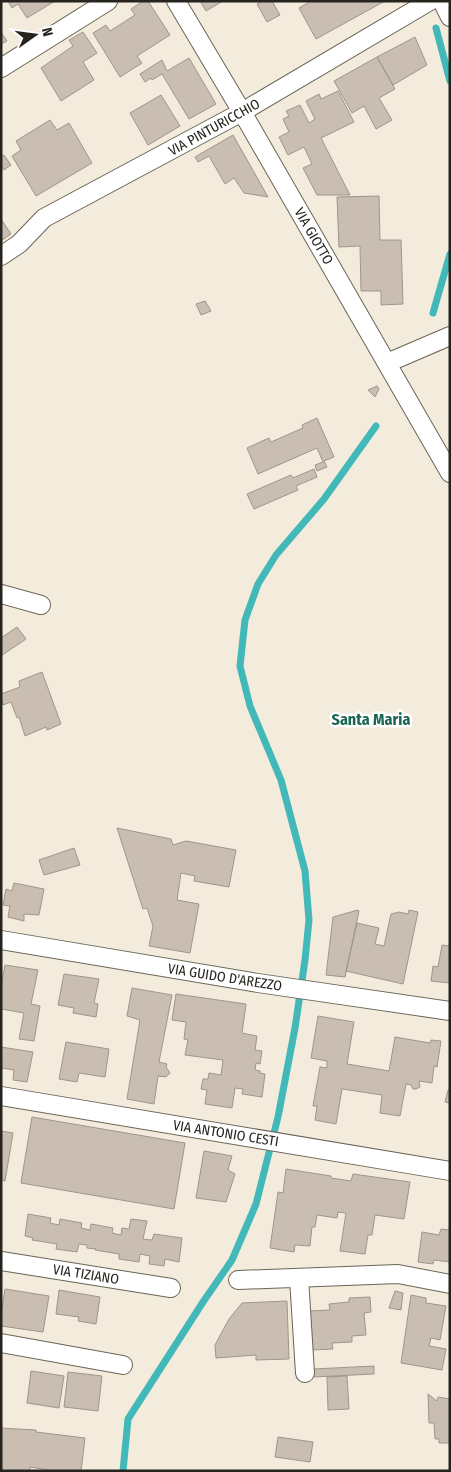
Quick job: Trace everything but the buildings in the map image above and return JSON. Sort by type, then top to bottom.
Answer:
[{"type":"street","points":[[1,68],[108,1]]},
{"type":"street","name":"VIA GIOTTO","points":[[176,1],[450,473]]},
{"type":"street","name":"VIA PINTURICCHIO","points":[[1,256],[19,244],[44,218],[242,112],[430,1]]},
{"type":"street","points":[[442,1],[450,17]]},
{"type":"street","points":[[387,363],[450,336]]},
{"type":"street","points":[[1,594],[41,606]]},
{"type":"street","name":"VIA GUIDO D'AREZZO","points":[[1,940],[258,983],[450,1012]]},
{"type":"street","name":"VIA ANTONIO CESTI","points":[[1,1096],[450,1171]]},
{"type":"street","name":"VIA TIZIANO","points":[[1,1261],[171,1288]]},
{"type":"street","points":[[238,1280],[398,1274],[450,1284]]},
{"type":"street","points":[[299,1278],[305,1373]]},
{"type":"street","points":[[1,1343],[123,1365]]},
{"type":"waterway","points":[[436,28],[450,81]]},
{"type":"waterway","points":[[433,313],[450,254]]},
{"type":"waterway","points":[[123,1471],[128,1419],[232,1260],[256,1204],[278,1117],[295,1028],[305,960],[309,920],[305,871],[281,780],[250,706],[240,666],[245,620],[258,584],[276,555],[324,499],[376,426]]},
{"type":"district","name":"Santa Maria","points":[[371,719]]}]
